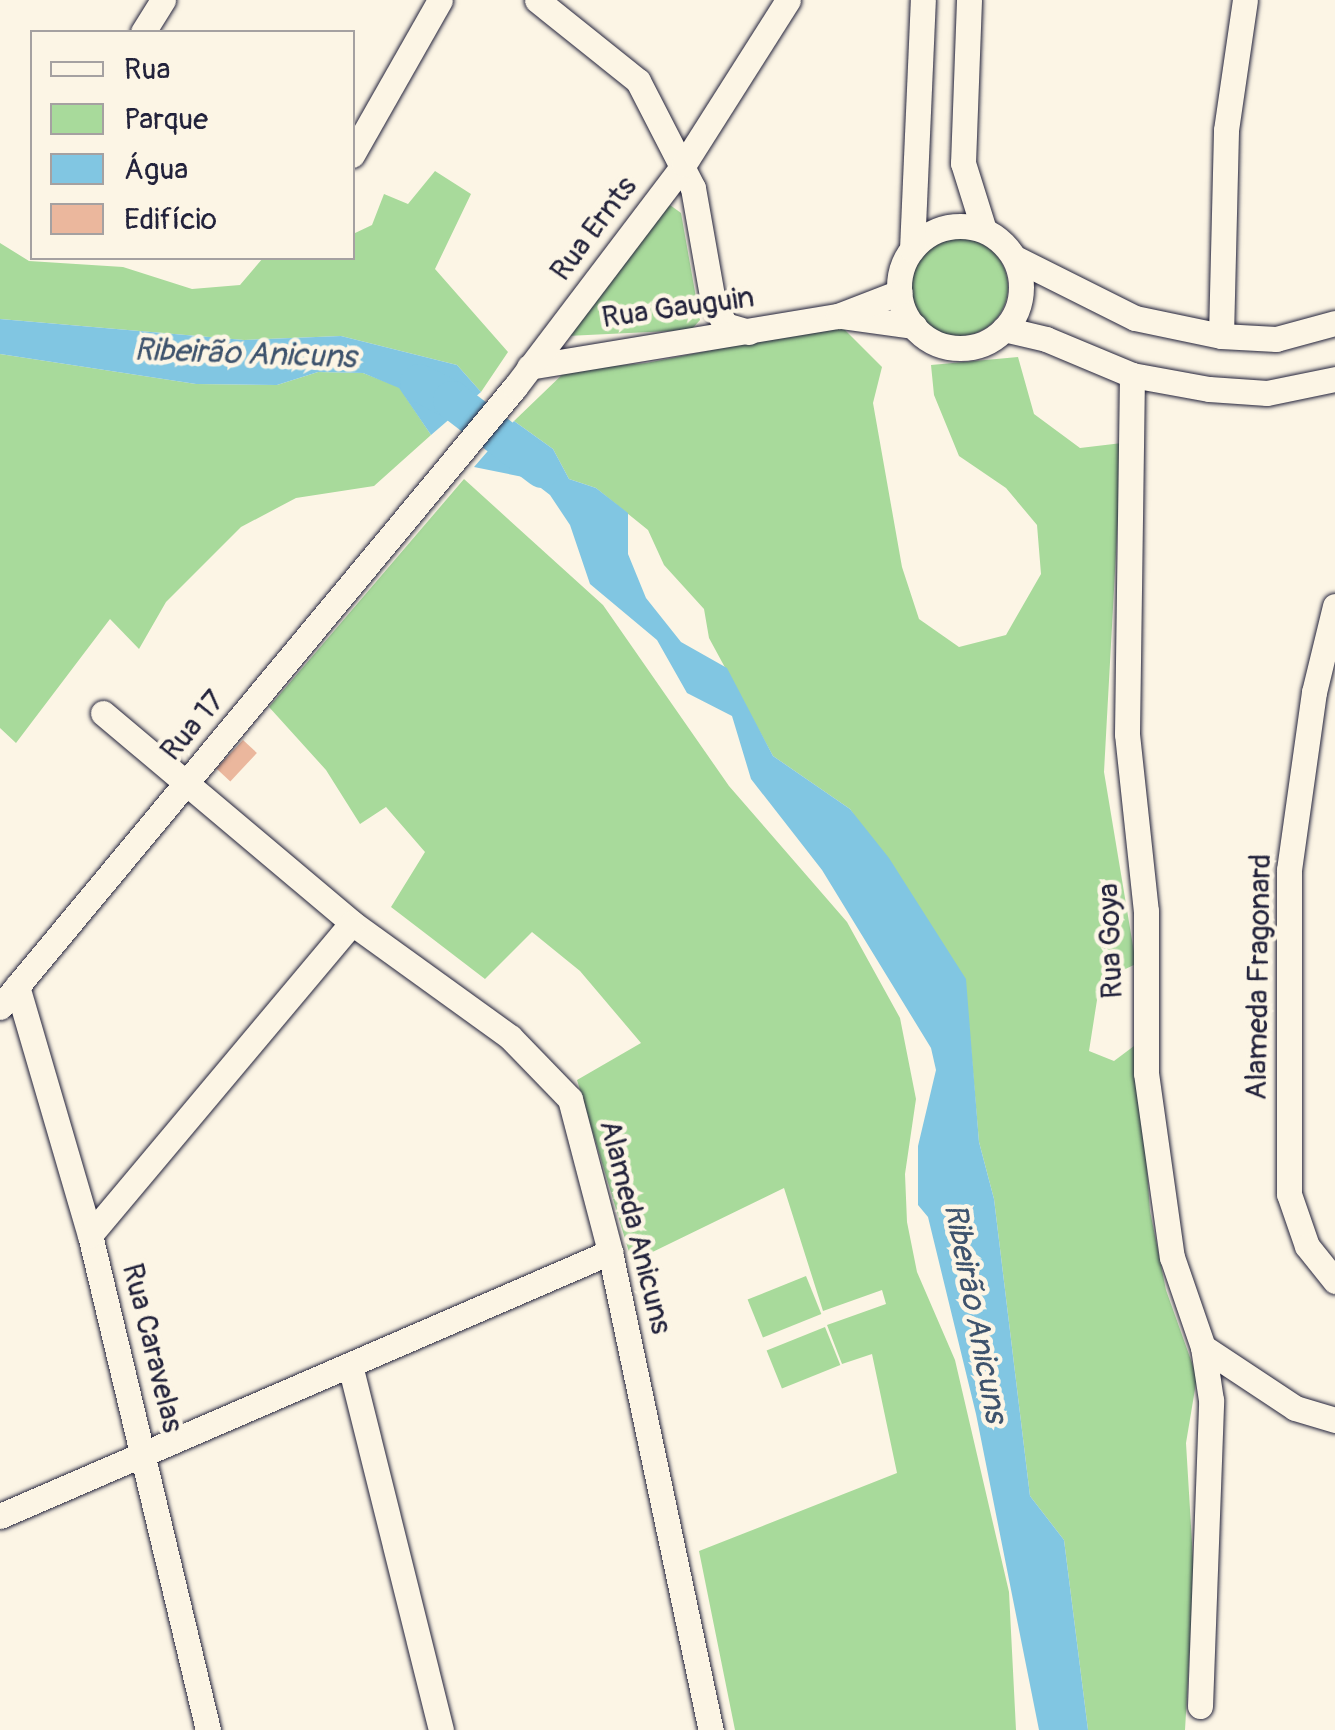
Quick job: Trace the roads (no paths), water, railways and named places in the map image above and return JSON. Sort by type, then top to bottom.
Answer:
[{"type":"street","points":[[144,30],[163,0]]},
{"type":"street","points":[[355,150],[440,0]]},
{"type":"street","points":[[537,0],[573,23],[638,81],[684,164],[714,302],[726,325],[749,332]]},
{"type":"street","points":[[573,23],[587,0]]},
{"type":"street","name":"Rua Ernts","points":[[434,486],[684,164],[788,0]]},
{"type":"street","points":[[923,0],[912,249],[900,292],[914,326],[929,339],[958,347],[988,342],[1004,329],[1020,295],[1014,258]]},
{"type":"street","points":[[969,0],[963,164],[984,230],[1014,258],[1134,318],[1221,336],[1276,339],[1335,323]]},
{"type":"street","points":[[1221,336],[1226,130],[1245,0]]},
{"type":"street","points":[[912,249],[945,228],[984,230]]},
{"type":"street","name":"Rua Gauguin","points":[[522,377],[838,316],[900,292]]},
{"type":"street","name":"Rua Gauguin","points":[[838,316],[914,326]]},
{"type":"street","points":[[1004,329],[1046,339],[1132,375],[1232,392],[1335,379]]},
{"type":"street","name":"Rua Goya","points":[[1132,375],[1126,734],[1146,911],[1146,1073],[1172,1258],[1204,1347],[1211,1400],[1200,1706]]},
{"type":"street","name":"Rua 17","points":[[0,1007],[434,486]]},
{"type":"street","name":"Alameda Fragonard","points":[[1335,606],[1314,692],[1289,870],[1290,1194],[1307,1246],[1335,1281]]},
{"type":"street","name":"Alameda Anicuns","points":[[103,713],[352,923],[510,1037],[570,1099],[610,1252],[711,1730]]},
{"type":"street","points":[[90,1235],[352,923]]},
{"type":"street","name":"Rua Caravelas","points":[[17,986],[90,1235],[146,1454],[208,1730]]},
{"type":"street","points":[[0,1516],[610,1252]]},
{"type":"street","points":[[1204,1347],[1294,1408],[1335,1420]]},
{"type":"street","points":[[350,1365],[441,1730]]},
{"type":"water","points":[[0,319],[244,340],[341,336],[457,365],[481,392],[431,435],[399,388],[363,373],[318,372],[277,385],[196,384],[0,354]]},
{"type":"water","points":[[514,421],[553,449],[569,479],[596,488],[628,513],[628,554],[646,598],[681,642],[727,668],[773,756],[850,809],[889,858],[966,979],[979,1142],[994,1199],[1030,1496],[1064,1540],[1088,1730],[1039,1730],[976,1414],[928,1217],[918,1205],[918,1146],[936,1070],[931,1048],[822,870],[751,779],[732,716],[687,693],[657,640],[590,584],[570,525],[550,495],[528,478],[474,467]]},
{"type":"waterway","name":"Ribeirão Anicuns","points":[[419,383],[452,400],[542,469]]}]
